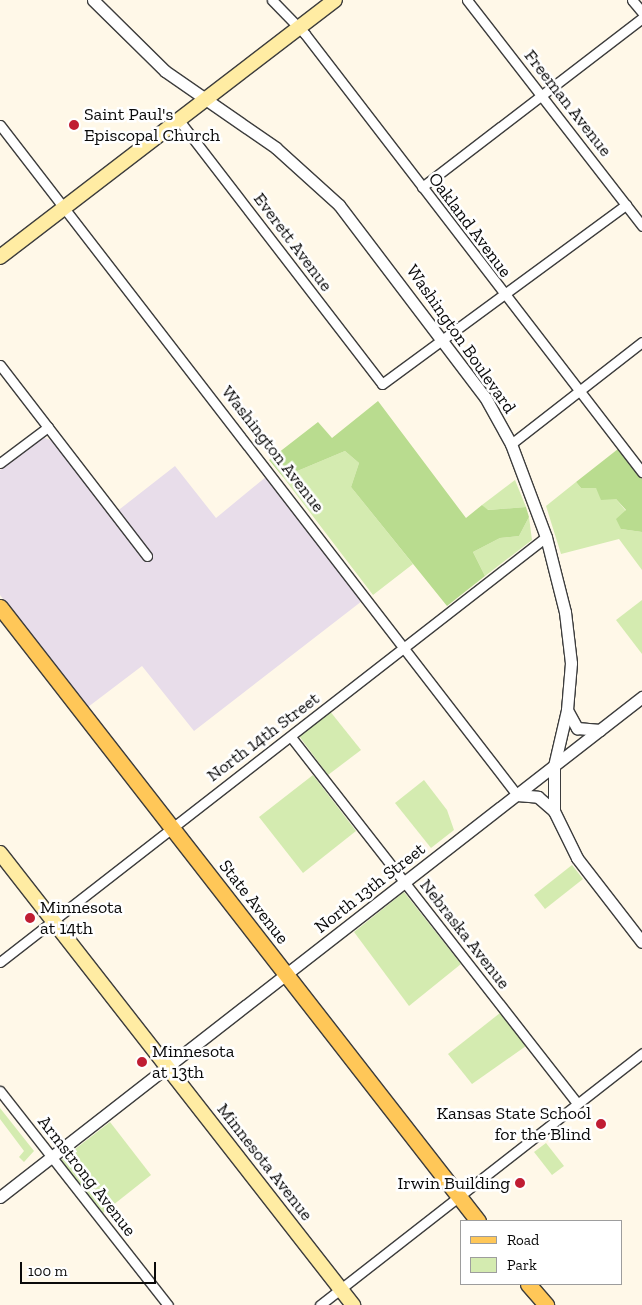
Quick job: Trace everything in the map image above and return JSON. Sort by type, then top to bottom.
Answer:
[{"type":"main road","points":[[0,258],[65,206],[335,0]]},
{"type":"main road","name":"State Avenue","points":[[0,607],[477,1220]]},
{"type":"main road","name":"Minnesota Avenue","points":[[0,853],[354,1305]]},
{"type":"main road","points":[[535,1294],[546,1305]]},
{"type":"street","name":"Washington Boulevard","points":[[93,0],[166,71],[276,148],[339,206],[446,340],[511,444],[546,537],[565,612],[571,663],[567,710],[554,766],[554,811],[578,858],[642,942]]},
{"type":"street","name":"Oakland Avenue","points":[[272,0],[422,187],[504,298],[642,472]]},
{"type":"street","name":"Freeman Avenue","points":[[467,0],[642,226]]},
{"type":"street","points":[[632,0],[642,12]]},
{"type":"street","points":[[422,187],[642,18]]},
{"type":"street","name":"Everett Avenue","points":[[178,120],[382,384],[446,340]]},
{"type":"street","name":"Washington Avenue","points":[[0,125],[65,206],[517,795]]},
{"type":"street","points":[[446,340],[626,205]]},
{"type":"street","points":[[511,444],[642,342]]},
{"type":"street","points":[[0,365],[147,556]]},
{"type":"street","points":[[0,464],[48,427]]},
{"type":"street","name":"North 14th Street","points":[[0,962],[546,537]]},
{"type":"street","name":"North 13th Street","points":[[0,1197],[641,699]]},
{"type":"street","points":[[567,710],[578,728],[600,730]]},
{"type":"street","name":"Nebraska Avenue","points":[[291,737],[577,1103]]},
{"type":"street","points":[[517,795],[538,797],[554,811]]},
{"type":"street","points":[[320,1305],[642,1053]]},
{"type":"street","name":"Armstrong Avenue","points":[[0,1091],[168,1305]]},
{"type":"shaded area","points":[[43,437],[55,442],[111,516],[175,466],[216,518],[267,476],[362,601],[194,731],[142,666],[88,707],[0,595],[0,470]]},
{"type":"green space","points":[[378,401],[466,518],[482,505],[488,510],[526,507],[529,517],[519,536],[500,538],[473,552],[485,576],[447,606],[351,487],[359,463],[345,451],[283,477],[269,460],[318,422],[332,438]]},
{"type":"green space","points":[[618,449],[642,479],[642,532],[621,529],[616,519],[626,510],[616,499],[601,500],[596,488],[581,488],[576,482]]},
{"type":"green space","points":[[345,451],[359,463],[351,487],[413,564],[373,595],[283,477]]},
{"type":"green space","points":[[515,480],[526,507],[487,510],[482,505]]},
{"type":"green space","points":[[576,482],[581,488],[596,488],[616,499],[626,511],[621,529],[642,532],[642,570],[619,539],[561,554],[546,506]]},
{"type":"green space","points":[[529,517],[532,540],[485,576],[473,552],[500,538],[519,536]]},
{"type":"green space","points":[[642,600],[642,654],[616,620]]},
{"type":"green space","points":[[329,710],[361,750],[328,775],[299,736]]},
{"type":"green space","points":[[313,775],[356,831],[303,873],[259,817]]},
{"type":"green space","points":[[424,780],[447,810],[454,830],[431,848],[395,803]]},
{"type":"green space","points":[[572,865],[583,879],[545,909],[534,895]]},
{"type":"green space","points":[[404,892],[461,964],[409,1006],[354,932]]},
{"type":"green space","points":[[500,1013],[526,1046],[472,1084],[448,1054]]},
{"type":"green space","points":[[0,1108],[34,1151],[24,1162],[19,1157],[24,1151],[0,1119]]},
{"type":"green space","points":[[110,1122],[151,1175],[103,1213],[61,1160]]},
{"type":"green space","points":[[546,1143],[564,1166],[552,1175],[534,1152]]},
{"type":"place","name":"Saint Paul's Episcopal Church","points":[[74,125]]},
{"type":"place","name":"Minnesota at 14th","points":[[30,918]]},
{"type":"place","name":"Minnesota at 13th","points":[[142,1062]]},
{"type":"place","name":"Kansas State School for the Blind","points":[[601,1124]]},
{"type":"place","name":"Irwin Building","points":[[520,1183]]}]
